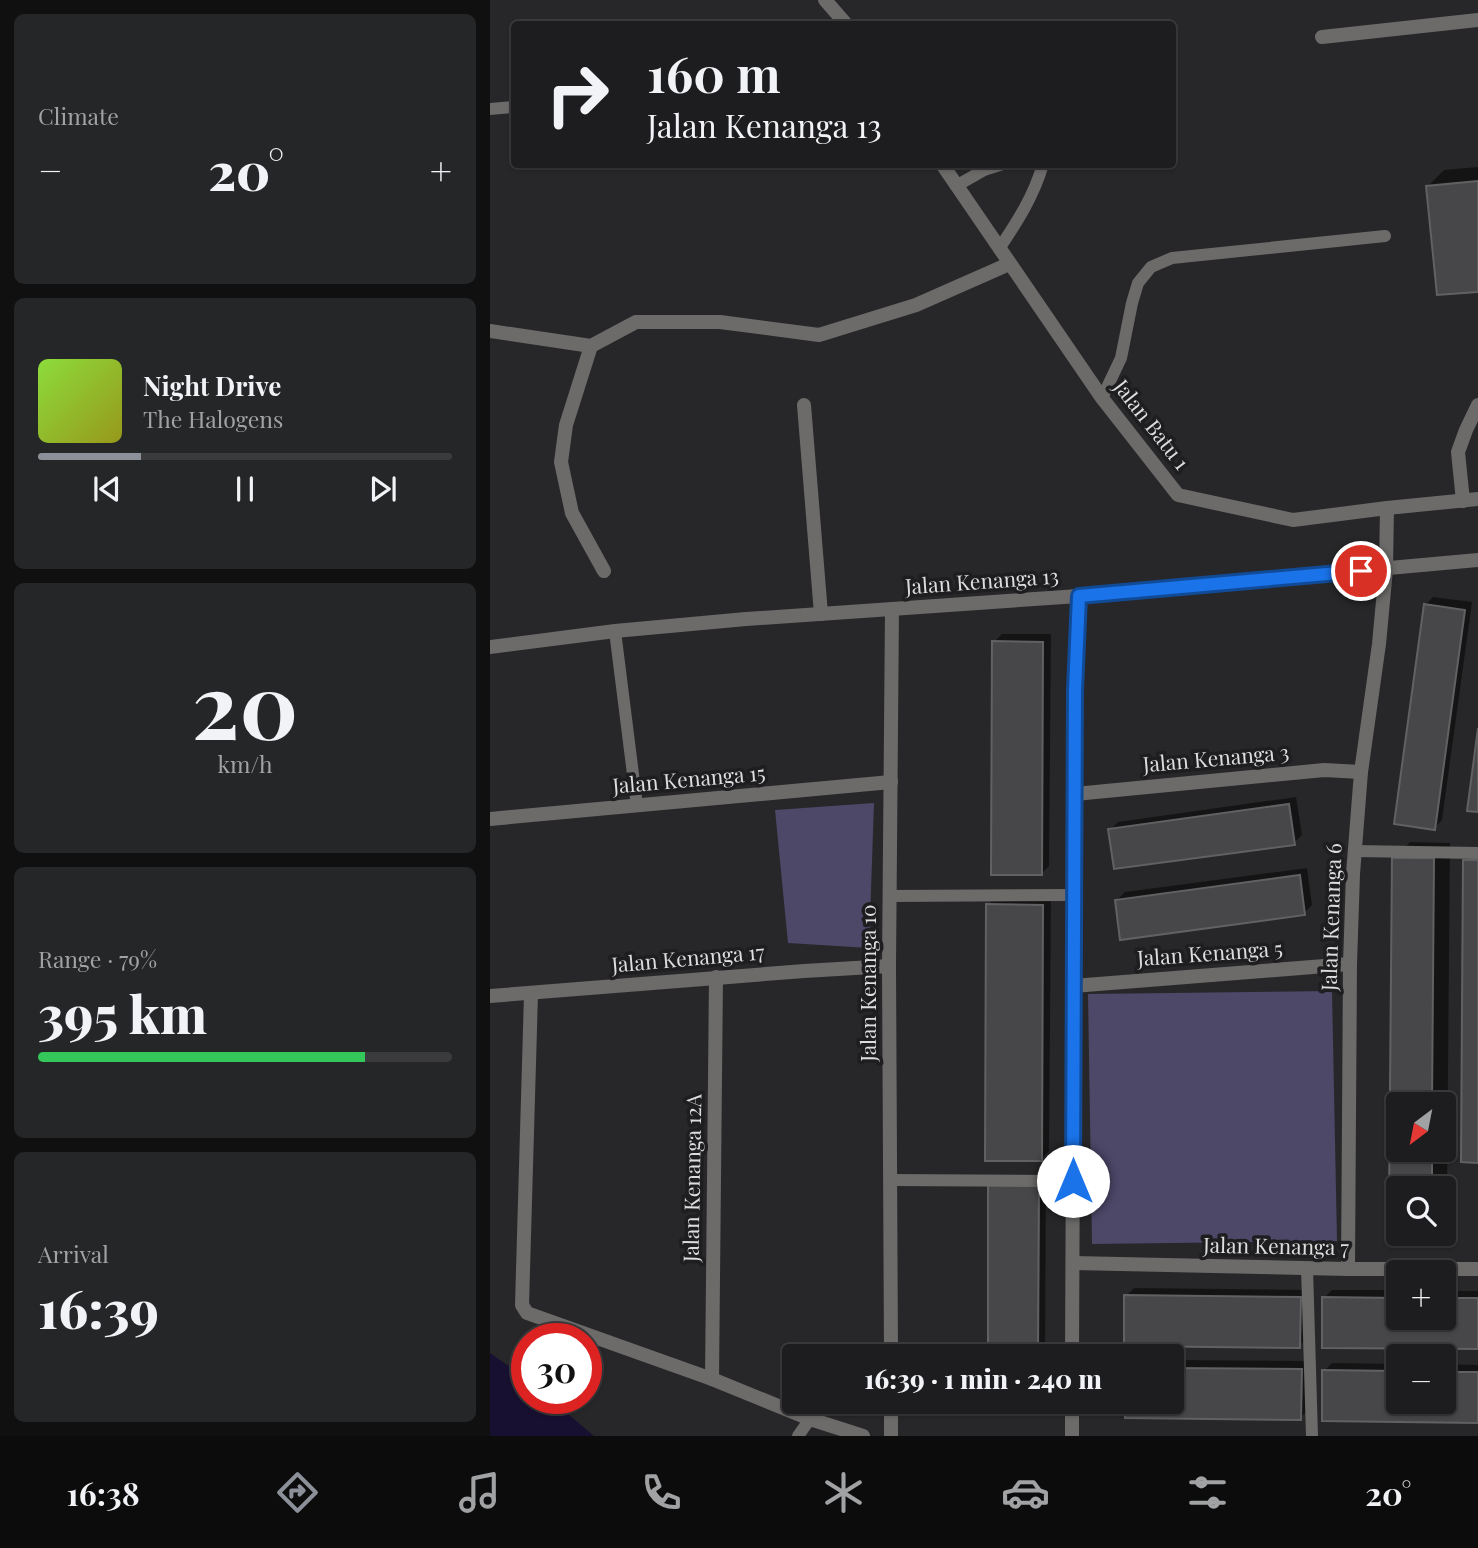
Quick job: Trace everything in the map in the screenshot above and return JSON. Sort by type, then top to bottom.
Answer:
[{"type":"street","points":[[825,0],[843,21]]},
{"type":"street","points":[[1322,37],[1478,20]]},
{"type":"street","name":"Jalan Batu 1","points":[[945,168],[1102,398],[1178,495],[1293,520],[1478,499]]},
{"type":"street","points":[[490,331],[591,346],[636,322],[720,322],[819,335],[916,305],[1009,264]]},
{"type":"street","points":[[591,346],[566,425],[561,462],[572,513],[604,571]]},
{"type":"street","points":[[804,405],[821,614]]},
{"type":"street","points":[[1463,500],[1458,452],[1478,405]]},
{"type":"street","name":"Jalan Kenanga 6","points":[[1348,1269],[1350,964],[1355,851],[1386,569],[1387,508]]},
{"type":"street","name":"Jalan Kenanga 13","points":[[490,648],[615,631],[1079,596],[1478,561]]},
{"type":"street","points":[[1072,1344],[1075,690],[1079,596]]},
{"type":"street","name":"Jalan Kenanga 10","points":[[891,1344],[889,966],[892,609]]},
{"type":"street","name":"Jalan Kenanga 3","points":[[1075,794],[1324,770],[1362,772]]},
{"type":"street","name":"Jalan Kenanga 15","points":[[490,819],[891,782]]},
{"type":"street","name":"Jalan Kenanga 5","points":[[1073,986],[1350,964]]},
{"type":"street","name":"Jalan Kenanga 17","points":[[490,996],[889,966]]},
{"type":"street","name":"Jalan Kenanga 12A","points":[[712,1379],[716,977]]},
{"type":"street","points":[[531,994],[522,1305],[527,1313],[712,1379],[810,1419],[863,1436]]},
{"type":"street","name":"Jalan Kenanga 7","points":[[1073,1263],[1478,1269]]},
{"type":"street","points":[[891,1414],[891,1436]]},
{"type":"street","points":[[1072,1414],[1072,1436]]},
{"type":"lane","points":[[490,109],[511,107]]},
{"type":"lane","points":[[957,186],[990,168]]},
{"type":"lane","points":[[999,249],[1028,203],[1042,168]]},
{"type":"lane","points":[[1102,398],[1121,358],[1138,282],[1151,267],[1172,258],[1385,236]]},
{"type":"lane","points":[[615,631],[637,806]]},
{"type":"lane","points":[[1355,851],[1478,853]]},
{"type":"lane","points":[[890,896],[1074,895]]},
{"type":"lane","points":[[890,1180],[1073,1181]]},
{"type":"lane","points":[[1307,1268],[1312,1436]]},
{"type":"lane","points":[[798,1436],[810,1419]]},
{"type":"shaded area","points":[[874,803],[869,948],[788,943],[775,810]]},
{"type":"shaded area","points":[[1332,991],[1337,1241],[1092,1244],[1088,994]]},
{"type":"shaded area","points":[[490,1353],[511,1368],[511,1414],[568,1414],[594,1436],[490,1436]]},
{"type":"building","points":[[1478,181],[1478,292],[1437,295],[1426,186]]},
{"type":"building","points":[[1424,604],[1465,610],[1435,830],[1394,824]]},
{"type":"building","points":[[992,641],[1043,642],[1042,875],[991,875]]},
{"type":"building","points":[[1478,728],[1478,812],[1467,811]]},
{"type":"building","points":[[1289,804],[1295,845],[1114,869],[1108,829]]},
{"type":"building","points":[[1392,858],[1434,858],[1432,1092],[1390,1092]]},
{"type":"building","points":[[1463,860],[1478,860],[1478,1163],[1461,1162]]},
{"type":"building","points":[[1300,875],[1305,915],[1120,940],[1115,900]]},
{"type":"building","points":[[986,904],[1043,905],[1042,1161],[985,1161]]},
{"type":"building","points":[[1389,1162],[1432,1162],[1432,1176],[1389,1176]]},
{"type":"building","points":[[988,1185],[1039,1186],[1038,1344],[988,1344]]},
{"type":"building","points":[[1124,1295],[1301,1297],[1300,1348],[1124,1344]]},
{"type":"building","points":[[1322,1297],[1386,1298],[1386,1330],[1456,1330],[1456,1298],[1478,1298],[1478,1349],[1456,1349],[1456,1344],[1386,1344],[1386,1348],[1322,1348]]},
{"type":"building","points":[[1184,1368],[1302,1369],[1301,1420],[1125,1418],[1125,1414],[1184,1414]]},
{"type":"building","points":[[1322,1370],[1386,1371],[1386,1414],[1456,1414],[1456,1372],[1478,1372],[1478,1423],[1322,1421]]},
{"type":"route","points":[[1073,1181],[1075,690],[1079,596],[1361,571]]}]
